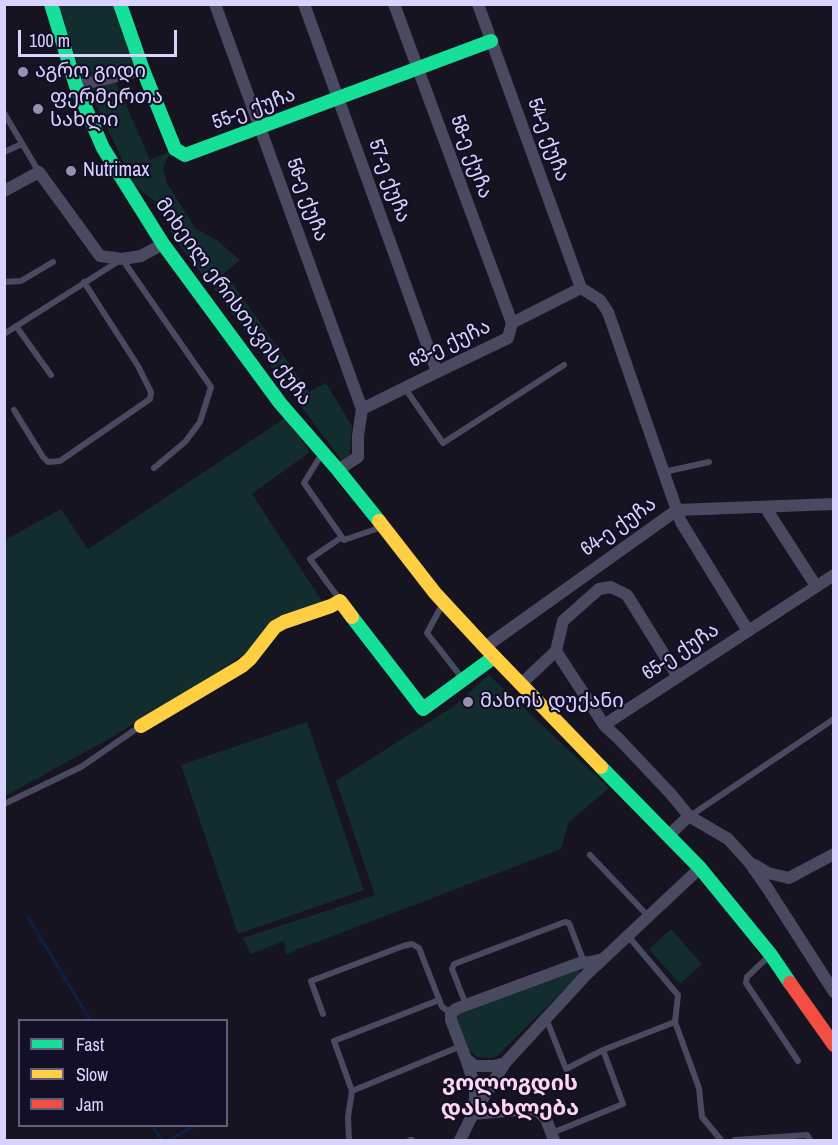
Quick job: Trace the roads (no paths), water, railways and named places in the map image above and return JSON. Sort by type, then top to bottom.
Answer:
[{"type":"main road","name":"მიხეილ ერისთავის ქუჩა","points":[[51,4],[76,86],[103,148],[164,244],[280,403],[338,470],[439,597],[700,868],[771,955],[834,1045]]},
{"type":"main road","name":"55-ე ქუჩა","points":[[120,4],[143,70],[175,149],[185,155],[491,41]]},
{"type":"main road","points":[[141,726],[246,663],[275,627],[340,601],[423,709],[463,680],[490,652]]},
{"type":"street","name":"56-ე ქუჩა","points":[[215,4],[362,409]]},
{"type":"street","name":"57-ე ქუჩა","points":[[304,4],[437,372]]},
{"type":"street","name":"58-ე ქუჩა","points":[[394,4],[512,323]]},
{"type":"street","name":"54-ე ქუჩა","points":[[478,4],[581,288]]},
{"type":"street","points":[[76,86],[143,70]]},
{"type":"street","points":[[4,190],[39,172],[100,256],[122,259],[141,256],[164,244]]},
{"type":"street","points":[[581,288],[600,300],[608,312],[681,522],[748,631]]},
{"type":"street","name":"63-ე ქუჩა","points":[[362,409],[508,338],[512,323],[581,288]]},
{"type":"street","points":[[338,470],[358,457],[362,409]]},
{"type":"street","name":"64-ე ქუჩა","points":[[490,652],[589,572],[676,510],[834,504]]},
{"type":"street","points":[[765,507],[816,586]]},
{"type":"street","points":[[589,572],[599,589]]},
{"type":"street","name":"65-ე ქუჩა","points":[[604,725],[834,575]]},
{"type":"street","points":[[521,684],[556,651],[563,621],[599,589],[611,587],[627,595],[678,677]]},
{"type":"street","points":[[556,651],[604,725],[670,793],[689,816],[728,839],[749,862],[834,992]]},
{"type":"street","points":[[668,836],[689,816]]},
{"type":"street","points":[[749,862],[768,873],[789,878],[834,854]]},
{"type":"street","points":[[473,1114],[475,1087],[451,1020],[451,1013],[466,1005],[603,959],[700,868]]},
{"type":"street","points":[[460,1140],[473,1114],[505,1063],[546,1018],[583,967]]},
{"type":"street","points":[[466,1059],[475,1066],[494,1066],[505,1063]]},
{"type":"street","points":[[473,1114],[528,1109],[538,1111],[546,1119],[553,1137]]},
{"type":"lane","points":[[4,113],[39,172]]},
{"type":"lane","points":[[4,152],[22,144]]},
{"type":"lane","points":[[4,334],[122,259],[211,387],[200,422],[185,442],[154,468]]},
{"type":"lane","points":[[4,282],[21,281],[53,262]]},
{"type":"lane","points":[[14,410],[48,462],[60,461],[150,399],[151,392],[138,366],[84,282]]},
{"type":"lane","points":[[16,326],[51,375]]},
{"type":"lane","points":[[404,387],[442,443],[564,365]]},
{"type":"lane","points":[[322,451],[304,483],[344,540],[383,527]]},
{"type":"lane","points":[[663,472],[709,462]]},
{"type":"lane","points":[[340,601],[310,559],[342,537]]},
{"type":"lane","points":[[439,597],[427,633],[463,680]]},
{"type":"lane","points":[[689,816],[834,719]]},
{"type":"lane","points":[[4,804],[81,767],[141,726]]},
{"type":"lane","points":[[590,855],[648,916]]},
{"type":"lane","points":[[466,1005],[452,969],[454,964],[565,922],[569,923],[583,967]]},
{"type":"lane","points":[[628,936],[678,995],[675,1022],[699,1088],[702,1117],[721,1140]]},
{"type":"lane","points":[[323,1014],[311,981],[412,944],[419,948],[442,1007],[451,1013]]},
{"type":"lane","points":[[771,955],[747,976],[746,983],[798,1061]]},
{"type":"lane","points":[[349,1140],[348,1117],[352,1090],[333,1041],[439,1000]]},
{"type":"lane","points":[[546,1018],[566,1069],[603,1050],[675,1022]]},
{"type":"lane","points":[[352,1090],[461,1046]]},
{"type":"lane","points":[[553,1137],[623,1104],[603,1050]]},
{"type":"lane","points":[[735,1140],[807,1135],[810,1140]]},
{"type":"waterway","points":[[28,917],[89,1019]]},
{"type":"waterway","points":[[154,1127],[162,1140]]},
{"type":"waterway","points":[[169,1140],[192,1127]]},
{"type":"place","name":"აგრო გიდი","points":[[23,72]]},
{"type":"place","name":"ფერმერთა სახლი","points":[[38,109]]},
{"type":"place","name":"Nutrimax","points":[[71,171]]},
{"type":"place","name":"მახოს დუქანი","points":[[468,702]]},
{"type":"district","name":"ვოლოგდის დასახლება","points":[[510,1096]]}]
